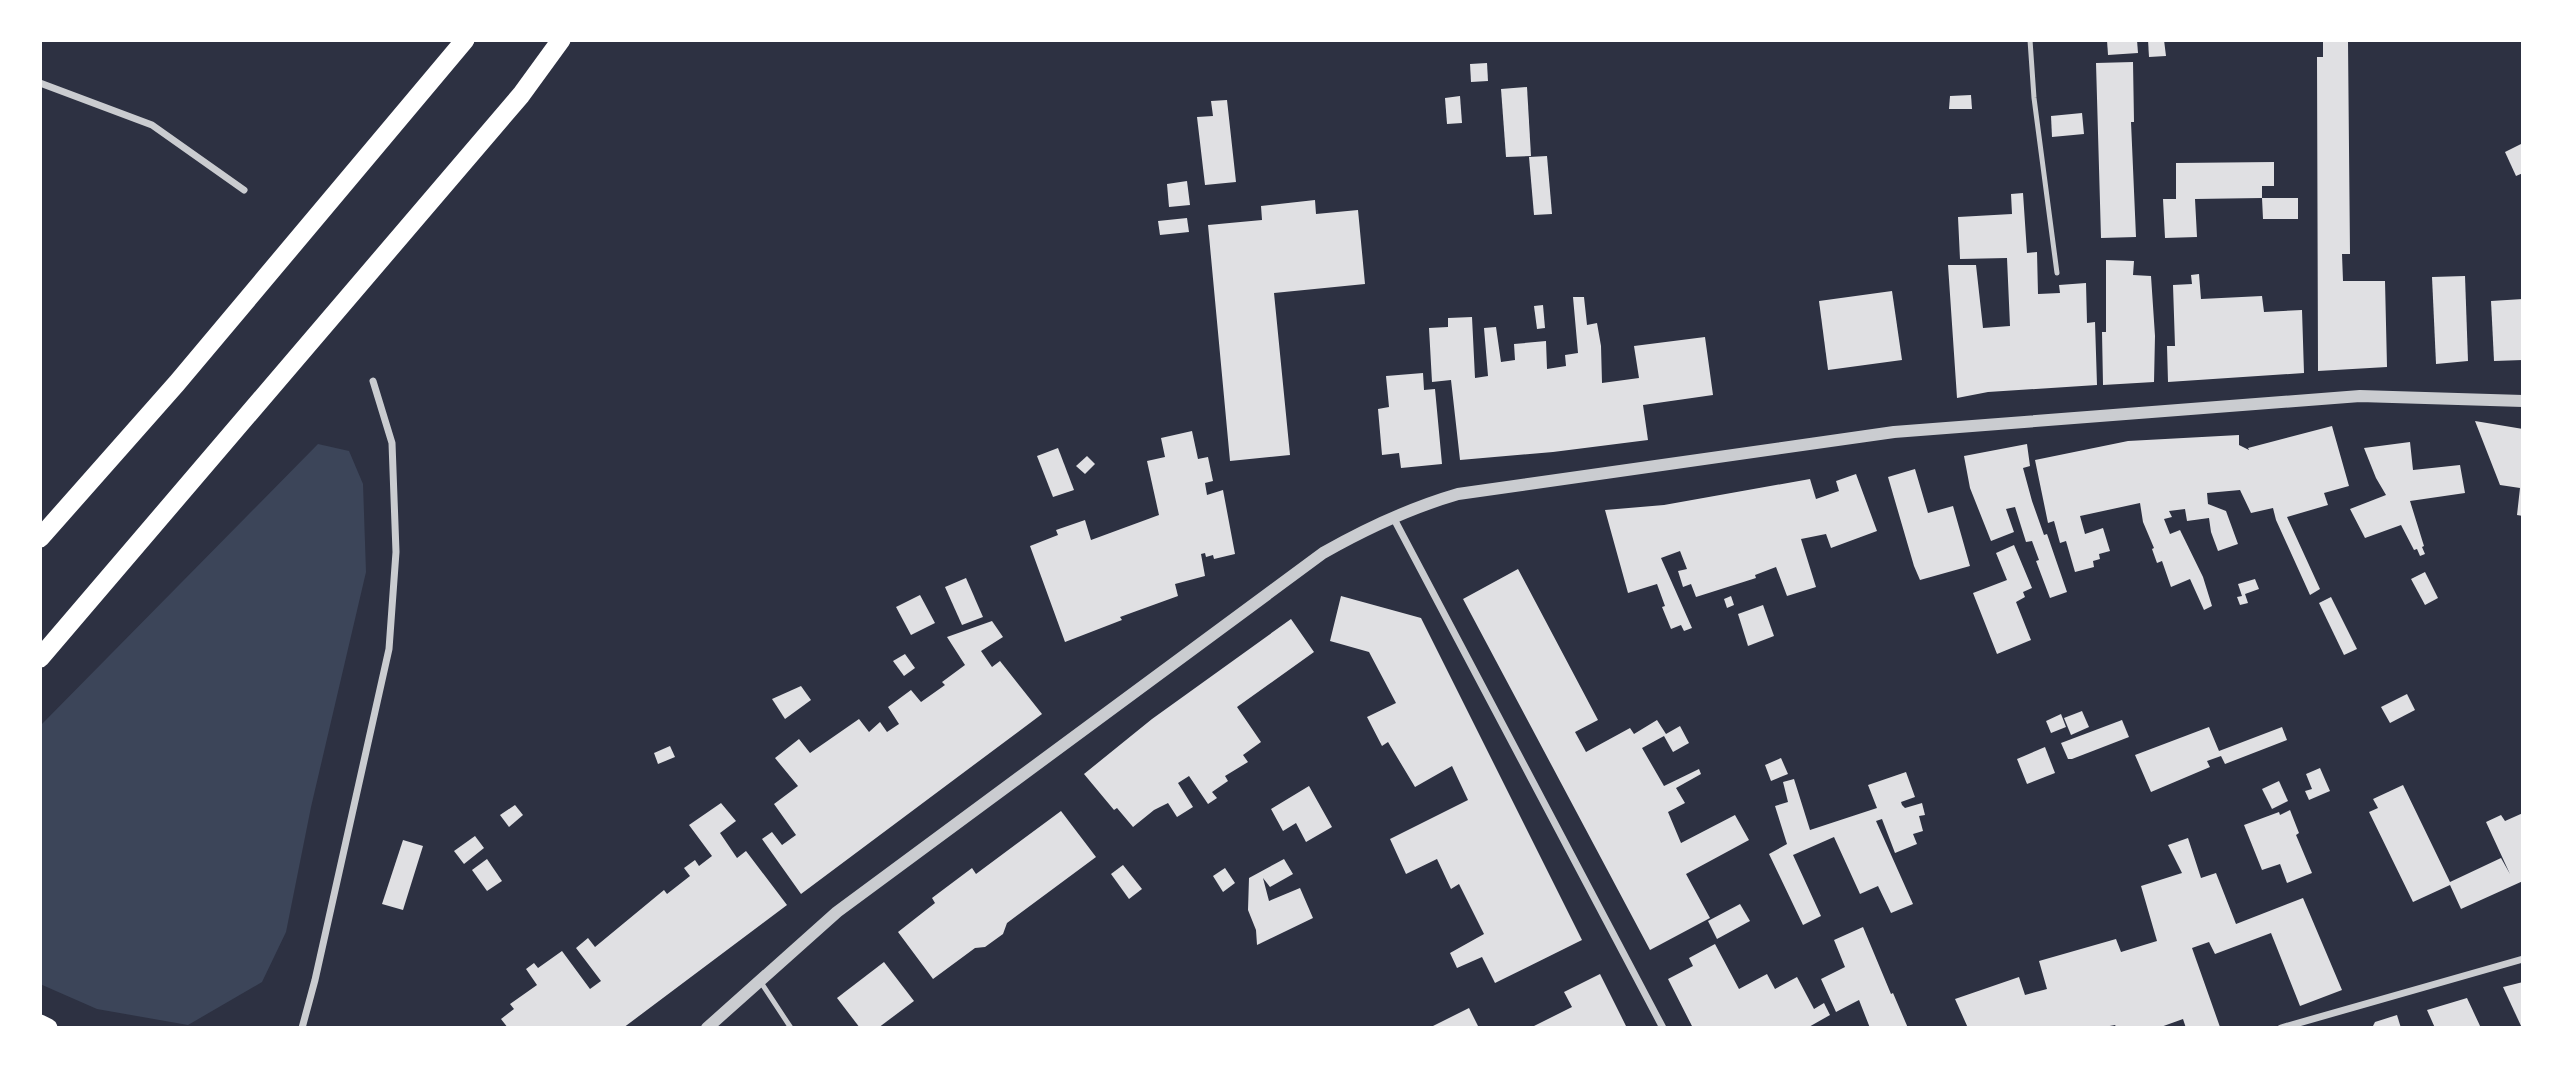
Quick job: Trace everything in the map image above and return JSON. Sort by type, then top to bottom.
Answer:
[{"type":"highway","points":[[40,538],[177,383],[465,40]]},
{"type":"highway","points":[[40,658],[521,95],[561,40]]},
{"type":"highway","points":[[40,677],[73,620]]},
{"type":"highway","points":[[40,1024],[48,1028]]},
{"type":"street","points":[[40,83],[152,125],[244,190]]},
{"type":"street","points":[[302,1028],[388,649],[396,552],[392,443],[373,381]]},
{"type":"street","points":[[707,1028],[837,912],[1312,561],[1355,535],[1393,517],[1458,494],[1894,432],[2360,396],[2523,401]]},
{"type":"street","points":[[1393,517],[1663,1028]]},
{"type":"street","points":[[2281,1028],[2523,959]]},
{"type":"lane","points":[[2030,40],[2034,98],[2057,273]]},
{"type":"lane","points":[[759,980],[791,1028]]},
{"type":"shaded area","points":[[318,444],[349,451],[363,484],[366,572],[311,807],[286,932],[262,982],[188,1025],[97,1009],[40,984],[40,726]]},
{"type":"building","points":[[2107,40],[2137,40],[2138,53],[2108,55]]},
{"type":"building","points":[[2148,40],[2164,40],[2166,56],[2149,57]]},
{"type":"building","points":[[2323,41],[2348,42],[2350,254],[2342,254],[2343,281],[2385,281],[2387,367],[2318,371],[2317,57],[2323,57]]},
{"type":"building","points":[[2133,62],[2134,122],[2131,122],[2136,237],[2101,238],[2096,63]]},
{"type":"building","points":[[1487,63],[1488,81],[1471,82],[1470,64]]},
{"type":"building","points":[[1527,87],[1531,156],[1506,157],[1501,89]]},
{"type":"building","points":[[1971,95],[1972,109],[1949,109],[1950,96]]},
{"type":"building","points":[[1460,96],[1462,123],[1447,124],[1445,98]]},
{"type":"building","points":[[1227,100],[1236,182],[1205,185],[1197,117],[1213,116],[1211,101]]},
{"type":"building","points":[[2082,113],[2084,134],[2052,137],[2051,116]]},
{"type":"building","points":[[2523,143],[2523,173],[2516,176],[2505,152]]},
{"type":"building","points":[[1547,156],[1552,214],[1534,215],[1529,157]]},
{"type":"building","points":[[2274,162],[2274,186],[2262,186],[2262,198],[2195,199],[2197,237],[2165,238],[2163,199],[2176,199],[2176,163]]},
{"type":"building","points":[[1187,181],[1190,205],[1169,207],[1167,184]]},
{"type":"building","points":[[2023,193],[2027,253],[2037,252],[2038,294],[2060,293],[2059,285],[2086,283],[2087,323],[2095,322],[2097,385],[1988,392],[1957,398],[1948,265],[1976,265],[1983,328],[2010,326],[2007,258],[1960,259],[1958,217],[2012,214],[2011,194]]},
{"type":"building","points":[[2262,198],[2298,198],[2298,219],[2263,219]]},
{"type":"building","points":[[1315,200],[1316,214],[1358,210],[1365,284],[1274,293],[1290,455],[1230,461],[1208,225],[1262,220],[1261,206]]},
{"type":"building","points":[[1187,218],[1189,232],[1160,235],[1158,221]]},
{"type":"building","points":[[2106,260],[2134,261],[2133,275],[2151,276],[2155,336],[2154,382],[2103,385],[2102,332],[2106,332]]},
{"type":"building","points":[[2199,274],[2201,299],[2262,296],[2264,312],[2302,310],[2304,373],[2168,382],[2167,346],[2175,346],[2173,285],[2192,284],[2191,275]]},
{"type":"building","points":[[2465,276],[2468,361],[2436,364],[2432,277]]},
{"type":"building","points":[[1892,291],[1902,360],[1828,370],[1819,301]]},
{"type":"building","points":[[1573,297],[1584,297],[1587,325],[1597,323],[1602,383],[1639,378],[1634,346],[1705,337],[1713,395],[1643,405],[1648,440],[1460,460],[1451,380],[1432,382],[1429,328],[1448,327],[1448,318],[1472,317],[1475,378],[1488,376],[1484,328],[1496,327],[1501,362],[1515,360],[1514,344],[1546,341],[1547,369],[1566,366],[1565,355],[1578,353]]},
{"type":"building","points":[[2523,299],[2523,360],[2494,361],[2491,301]]},
{"type":"building","points":[[1543,305],[1545,328],[1537,329],[1534,306]]},
{"type":"building","points":[[1423,373],[1424,390],[1435,389],[1442,464],[1401,468],[1399,453],[1382,455],[1378,409],[1389,407],[1386,376]]},
{"type":"building","points":[[2475,421],[2523,429],[2523,516],[2517,515],[2520,488],[2500,485]]},
{"type":"building","points":[[2332,426],[2349,486],[2324,493],[2328,505],[2287,517],[2320,589],[2310,595],[2273,508],[2251,513],[2240,490],[2207,493],[2208,504],[2226,511],[2238,544],[2218,551],[2209,518],[2187,521],[2185,509],[2169,511],[2172,517],[2164,519],[2170,534],[2180,530],[2203,577],[2212,606],[2204,610],[2190,579],[2171,587],[2162,561],[2157,563],[2143,522],[2140,503],[2080,516],[2085,534],[2103,528],[2110,551],[2099,554],[2100,559],[2093,561],[2094,567],[2075,572],[2066,541],[2060,543],[2054,521],[2048,523],[2035,460],[2128,441],[2239,435],[2239,445],[2249,450],[2248,448]]},
{"type":"building","points":[[1192,431],[1198,459],[1208,457],[1213,481],[1205,483],[1207,495],[1223,490],[1235,554],[1214,559],[1213,555],[1206,557],[1205,553],[1201,554],[1205,576],[1175,584],[1178,596],[1120,617],[1122,620],[1065,642],[1030,546],[1058,535],[1056,530],[1085,520],[1091,540],[1159,515],[1147,461],[1165,457],[1161,438]]},
{"type":"building","points":[[2410,442],[2413,470],[2460,465],[2465,493],[2410,501],[2424,546],[2422,547],[2425,554],[2420,556],[2401,525],[2365,538],[2350,509],[2386,495],[2364,448]]},
{"type":"building","points":[[2027,444],[2030,466],[2023,468],[2044,535],[2047,534],[2067,592],[2050,598],[2036,561],[2039,560],[2032,541],[2026,542],[2015,507],[2006,509],[2014,532],[1991,541],[1970,488],[1964,456]]},
{"type":"building","points":[[1058,448],[1074,490],[1053,497],[1037,456]]},
{"type":"building","points":[[1087,456],[1095,464],[1085,474],[1076,466]]},
{"type":"building","points":[[1915,469],[1928,513],[1953,506],[1970,566],[1920,580],[1888,477]]},
{"type":"building","points":[[1856,474],[1877,531],[1831,548],[1826,534],[1801,539],[1816,587],[1787,596],[1776,567],[1755,575],[1756,578],[1696,597],[1691,584],[1683,587],[1678,571],[1687,569],[1680,551],[1661,558],[1692,628],[1684,631],[1681,625],[1671,629],[1657,584],[1628,593],[1605,510],[1664,505],[1810,479],[1816,499],[1839,491],[1836,481]]},
{"type":"building","points":[[2014,545],[2032,588],[2023,592],[2025,597],[2016,602],[2031,640],[1997,654],[1973,593],[2007,580],[1996,553]]},
{"type":"building","points":[[1518,569],[1598,720],[1575,732],[1586,752],[1630,728],[1634,734],[1657,720],[1666,734],[1680,726],[1689,743],[1673,752],[1664,736],[1642,748],[1664,786],[1699,769],[1701,774],[1676,788],[1685,803],[1668,812],[1681,843],[1735,815],[1749,840],[1686,874],[1710,918],[1650,950],[1463,599]]},
{"type":"building","points":[[2425,572],[2438,598],[2425,605],[2411,579]]},
{"type":"building","points":[[966,578],[983,617],[962,625],[945,587]]},
{"type":"building","points":[[2255,579],[2259,589],[2245,594],[2248,603],[2240,605],[2237,597],[2242,596],[2238,584]]},
{"type":"building","points":[[920,595],[935,623],[911,635],[896,607]]},
{"type":"building","points":[[1341,596],[1421,618],[1582,940],[1495,983],[1482,957],[1457,968],[1450,953],[1484,934],[1459,884],[1451,889],[1437,859],[1406,874],[1390,839],[1468,800],[1452,766],[1415,787],[1388,742],[1382,746],[1367,717],[1396,703],[1369,652],[1330,641]]},
{"type":"building","points":[[1731,596],[1734,605],[1727,608],[1724,599]]},
{"type":"building","points":[[2331,597],[2357,649],[2344,655],[2319,603]]},
{"type":"building","points":[[1763,605],[1774,636],[1748,646],[1738,614]]},
{"type":"building","points":[[1291,619],[1314,652],[1237,707],[1261,742],[1243,755],[1248,762],[1225,776],[1228,781],[1212,792],[1217,798],[1208,804],[1189,776],[1178,783],[1193,807],[1177,817],[1168,803],[1154,810],[1133,827],[1117,808],[1114,810],[1084,774],[1152,719]]},
{"type":"building","points":[[992,621],[1003,637],[981,651],[992,667],[1000,661],[1042,714],[801,894],[762,839],[772,832],[782,845],[796,835],[774,804],[798,786],[775,758],[799,739],[810,753],[859,719],[869,732],[880,722],[887,732],[899,724],[888,707],[911,690],[921,702],[945,685],[942,682],[965,665],[947,637]]},
{"type":"building","points":[[905,654],[915,668],[904,676],[893,661]]},
{"type":"building","points":[[801,686],[811,700],[785,719],[772,699]]},
{"type":"building","points":[[2407,694],[2415,710],[2390,723],[2381,707]]},
{"type":"building","points":[[2082,711],[2089,727],[2071,735],[2064,718]]},
{"type":"building","points":[[2061,714],[2066,727],[2051,733],[2046,721]]},
{"type":"building","points":[[2122,720],[2129,737],[2068,759],[2061,743]]},
{"type":"building","points":[[2209,727],[2219,751],[2282,727],[2287,740],[2225,764],[2221,756],[2207,761],[2210,767],[2151,792],[2135,755]]},
{"type":"building","points":[[670,746],[675,757],[658,764],[654,753]]},
{"type":"building","points":[[2045,747],[2055,773],[2027,784],[2017,759]]},
{"type":"building","points":[[1781,758],[1788,774],[1771,781],[1765,765]]},
{"type":"building","points":[[2320,768],[2330,791],[2309,800],[2305,791],[2312,789],[2306,774]]},
{"type":"building","points":[[1906,772],[1915,797],[1901,802],[1902,805],[1905,808],[1922,803],[1925,815],[1919,816],[1923,831],[1913,834],[1917,844],[1895,853],[1882,819],[1876,821],[1913,904],[1891,913],[1878,886],[1860,894],[1834,837],[1793,855],[1821,916],[1803,925],[1769,854],[1787,844],[1775,806],[1788,802],[1783,782],[1794,779],[1810,830],[1877,808],[1868,785]]},
{"type":"building","points":[[2279,781],[2288,801],[2272,809],[2262,789]]},
{"type":"building","points":[[2403,785],[2450,882],[2501,858],[2510,874],[2486,822],[2501,815],[2505,821],[2523,813],[2523,881],[2461,909],[2450,885],[2413,902],[2369,812],[2378,808],[2373,799]]},
{"type":"building","points":[[1309,786],[1332,827],[1306,842],[1296,823],[1283,831],[1271,809]]},
{"type":"building","points":[[721,803],[736,821],[720,833],[737,858],[746,851],[787,905],[623,1028],[508,1028],[501,1019],[514,1009],[510,1004],[537,985],[526,969],[534,963],[538,968],[562,951],[590,989],[601,981],[576,948],[588,938],[595,947],[664,890],[667,894],[690,876],[684,868],[695,860],[699,866],[712,856],[689,825]]},
{"type":"building","points":[[515,805],[523,815],[509,827],[500,815]]},
{"type":"building","points":[[2290,810],[2299,833],[2296,835],[2312,873],[2287,883],[2280,864],[2262,870],[2244,825]]},
{"type":"building","points":[[1061,811],[1096,857],[1007,923],[1003,934],[985,947],[975,948],[933,979],[898,932],[935,903],[932,898],[972,868],[976,874]]},
{"type":"building","points":[[475,836],[484,848],[464,864],[454,851]]},
{"type":"building","points":[[2188,838],[2201,878],[2216,873],[2236,924],[2303,898],[2342,990],[2300,1006],[2271,933],[2215,954],[2209,942],[2192,948],[2220,1027],[2186,1028],[2183,1019],[2158,1028],[2117,1028],[2115,1025],[2099,1028],[1968,1028],[1955,999],[2019,977],[2025,995],[2047,989],[2039,961],[2116,939],[2121,952],[2157,941],[2141,886],[2182,873],[2168,845]]},
{"type":"building","points":[[403,840],[423,846],[403,910],[382,904]]},
{"type":"building","points":[[487,859],[502,881],[487,891],[472,870]]},
{"type":"building","points":[[1284,859],[1293,874],[1270,887],[1263,878],[1269,901],[1300,888],[1313,918],[1257,945],[1256,930],[1248,910],[1249,878]]},
{"type":"building","points":[[1123,865],[1142,889],[1129,899],[1111,874]]},
{"type":"building","points":[[1225,868],[1235,883],[1223,892],[1213,876]]},
{"type":"building","points":[[1740,904],[1750,921],[1717,939],[1708,921]]},
{"type":"building","points":[[1863,927],[1908,1028],[1870,1028],[1859,1000],[1836,1012],[1821,979],[1845,967],[1834,940]]},
{"type":"building","points":[[1715,944],[1739,989],[1767,974],[1775,989],[1797,977],[1814,1009],[1824,1003],[1830,1015],[1807,1028],[1693,1028],[1668,979],[1693,966],[1689,958]]},
{"type":"building","points":[[884,962],[914,1001],[878,1028],[860,1028],[837,998]]},
{"type":"building","points":[[1600,974],[1627,1028],[1530,1028],[1572,1007],[1564,992]]},
{"type":"building","points":[[2523,982],[2523,1028],[2522,1028],[2503,987]]},
{"type":"building","points":[[2467,998],[2481,1028],[2435,1028],[2427,1010]]},
{"type":"building","points":[[1469,1008],[1479,1028],[1429,1028]]},
{"type":"building","points":[[2397,1015],[2401,1028],[2372,1028],[2375,1022]]}]
